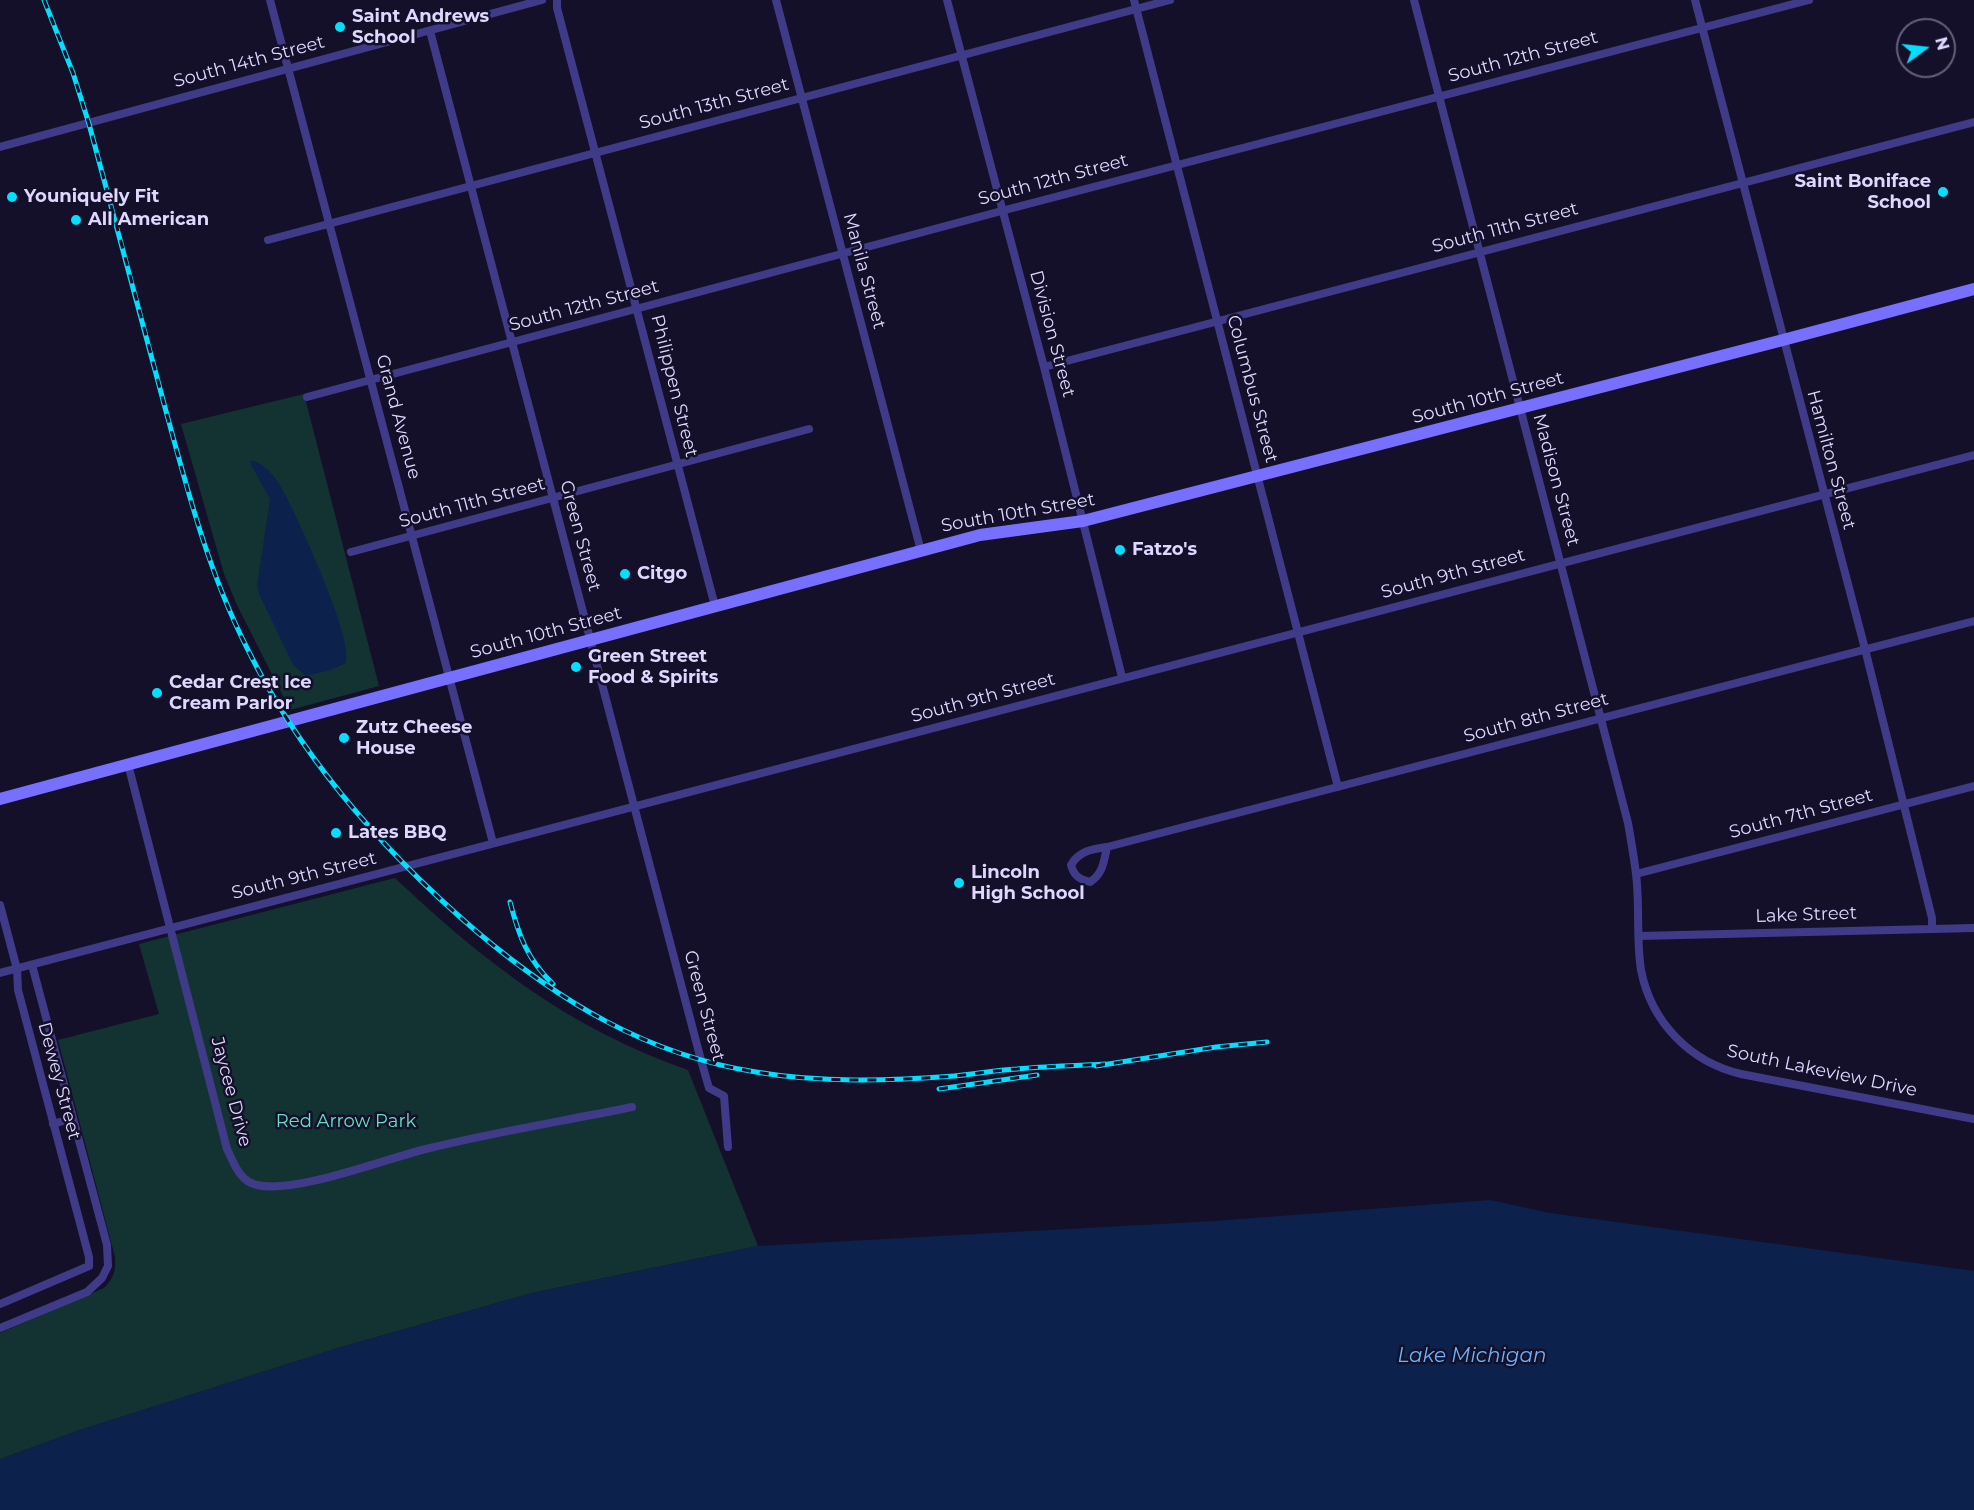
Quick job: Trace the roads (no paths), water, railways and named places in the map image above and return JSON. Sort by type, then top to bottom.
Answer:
[{"type":"street","name":"Grand Avenue","points":[[270,0],[493,843]]},
{"type":"street","name":"South 14th Street","points":[[0,147],[542,0]]},
{"type":"street","name":"Philippen Street","points":[[557,0],[557,8],[715,606]]},
{"type":"street","name":"Manila Street","points":[[776,0],[921,551]]},
{"type":"street","name":"Division Street","points":[[947,0],[1044,367],[1122,677]]},
{"type":"street","name":"South 13th Street","points":[[268,240],[961,55],[1135,4],[1170,0]]},
{"type":"street","name":"Madison Street","points":[[1414,0],[1628,823],[1636,874],[1639,936]]},
{"type":"street","name":"Hamilton Street","points":[[1695,0],[1864,649],[1932,918],[1932,928]]},
{"type":"street","name":"South 12th Street","points":[[307,397],[1002,210],[1809,0]]},
{"type":"street","name":"Columbus Street","points":[[1135,4],[1338,787]]},
{"type":"street","name":"Green Street","points":[[430,31],[709,1088],[724,1096],[728,1147]]},
{"type":"street","name":"South 11th Street","points":[[1044,367],[1974,122]]},
{"type":"street","name":"South 10th Street","points":[[0,799],[980,535],[1070,525],[1974,289]]},
{"type":"street","name":"South 11th Street","points":[[351,552],[809,429]]},
{"type":"street","name":"South 9th Street","points":[[0,973],[1974,455]]},
{"type":"street","name":"South 8th Street","points":[[1107,847],[1098,877],[1090,882],[1080,880],[1071,865],[1076,856],[1093,849],[1974,621]]},
{"type":"street","name":"Jaycee Drive","points":[[128,764],[227,1149],[238,1174],[255,1185],[276,1187],[311,1181],[426,1149],[632,1107]]},
{"type":"street","name":"South 7th Street","points":[[1636,874],[1974,786]]},
{"type":"street","name":"Dewey Street","points":[[0,905],[17,969],[18,990],[89,1257],[89,1266]]},
{"type":"street","name":"Lake Street","points":[[1639,936],[1974,928]]},
{"type":"street","name":"South Lakeview Drive","points":[[1639,936],[1642,974],[1657,1012],[1678,1041],[1706,1061],[1741,1074],[1974,1119]]},
{"type":"street","name":"Dewey Street","points":[[32,965],[107,1245],[108,1266],[102,1278]]},
{"type":"street","points":[[53,1124],[73,1118]]},
{"type":"street","points":[[0,1304],[89,1266],[102,1278],[87,1292],[0,1328]]},
{"type":"water","points":[[251,460],[269,470],[281,487],[299,522],[333,604],[346,650],[346,663],[330,670],[306,676],[293,665],[259,594],[257,585],[270,499],[250,463]]},
{"type":"water","name":"Lake Michigan","points":[[1490,1200],[1550,1213],[1974,1271],[1974,1510],[0,1510],[0,1459],[80,1430],[338,1348],[532,1293],[758,1246],[1215,1221]]},
{"type":"railway","points":[[44,0],[73,73],[89,124],[189,495],[220,588],[247,648],[293,728],[347,801],[409,869],[476,931],[539,980],[572,1002],[641,1038],[678,1053],[716,1064],[780,1076],[855,1080],[929,1078],[1001,1070],[1105,1064]]},
{"type":"railway","points":[[510,902],[530,956],[553,984]]},
{"type":"railway","points":[[1096,1066],[1216,1047],[1267,1042]]},
{"type":"railway","points":[[939,1089],[1037,1075]]},
{"type":"place","name":"Saint Andrews School","points":[[340,27]]},
{"type":"place","name":"Saint Boniface School","points":[[1943,192]]},
{"type":"place","name":"Youniquely Fit","points":[[12,197]]},
{"type":"place","name":"All American","points":[[76,220]]},
{"type":"place","name":"Fatzo's","points":[[1120,550]]},
{"type":"place","name":"Citgo","points":[[625,574]]},
{"type":"place","name":"Green Street Food & Spirits","points":[[576,667]]},
{"type":"place","name":"Cedar Crest Ice Cream Parlor","points":[[157,693]]},
{"type":"place","name":"Zutz Cheese House","points":[[344,738]]},
{"type":"place","name":"Lates BBQ","points":[[336,833]]},
{"type":"place","name":"Lincoln High School","points":[[959,883]]},
{"type":"park label","name":"Red Arrow Park","points":[[346,1122]]}]
